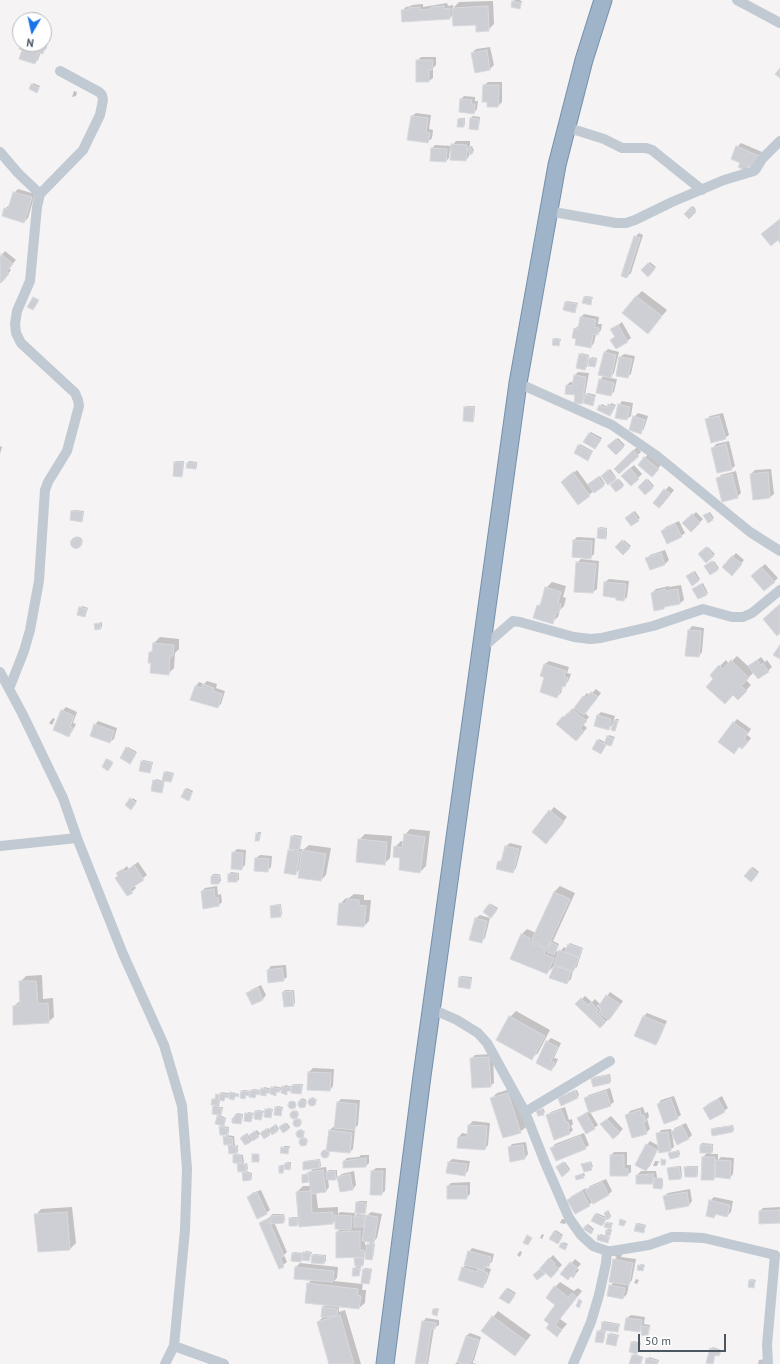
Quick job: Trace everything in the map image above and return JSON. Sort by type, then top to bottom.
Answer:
[{"type":"highway","points":[[385,1364],[518,383],[548,211],[566,127],[584,60],[603,0]]},
{"type":"street","points":[[736,0],[780,23]]},
{"type":"street","points":[[9,689],[24,652],[30,630],[38,581],[45,490],[48,482],[67,451],[79,406],[75,393],[21,343],[16,334],[15,324],[18,311],[28,289],[31,277],[37,207],[40,194],[83,150],[100,115],[103,100],[102,95],[99,92],[60,71]]},
{"type":"street","points":[[566,127],[604,139],[622,148],[646,148],[652,150],[702,190]]},
{"type":"street","points":[[548,211],[616,223],[626,223],[724,180],[754,171],[762,159],[780,141]]},
{"type":"street","points":[[0,152],[18,173],[40,194]]},
{"type":"street","points":[[518,383],[612,425],[657,456],[750,532],[780,551]]},
{"type":"street","points":[[481,649],[513,621],[574,637],[590,639],[601,638],[653,626],[703,610],[732,617],[743,617],[752,613],[780,590]]},
{"type":"street","points":[[0,672],[38,744],[60,792],[123,954],[164,1045],[182,1106],[187,1169],[186,1230],[174,1346],[164,1364]]},
{"type":"street","points":[[0,846],[77,838]]},
{"type":"street","points":[[432,1009],[457,1020],[478,1033],[487,1043],[524,1112],[569,1218],[581,1235],[593,1246],[607,1251],[649,1245],[672,1237],[704,1238],[775,1255],[767,1345],[768,1364]]},
{"type":"street","points":[[524,1112],[610,1061]]},
{"type":"street","points":[[573,1364],[591,1322],[606,1264],[607,1251]]},
{"type":"street","points":[[174,1346],[224,1364]]},
{"type":"building","points":[[512,1],[521,3],[520,9],[511,7]]},
{"type":"building","points":[[444,6],[444,9],[450,8],[450,19],[402,22],[401,10],[420,7],[420,10],[431,9],[431,7]]},
{"type":"building","points":[[488,6],[489,31],[476,32],[476,25],[453,26],[452,8]]},
{"type":"building","points":[[487,50],[490,70],[475,73],[471,53]]},
{"type":"building","points":[[21,52],[44,52],[43,54],[39,53],[35,64],[19,59]]},
{"type":"building","points":[[416,60],[433,60],[432,70],[429,70],[429,82],[416,82]]},
{"type":"building","points":[[780,68],[780,78],[775,74]]},
{"type":"building","points":[[31,84],[39,88],[37,93],[29,89]]},
{"type":"building","points":[[483,85],[499,85],[498,107],[487,107],[487,102],[482,102]]},
{"type":"building","points":[[460,99],[472,100],[471,104],[475,104],[474,114],[459,112]]},
{"type":"building","points":[[411,116],[428,118],[426,132],[430,133],[428,143],[407,140]]},
{"type":"building","points":[[470,118],[479,119],[478,130],[469,129]]},
{"type":"building","points":[[458,119],[464,119],[464,127],[457,127]]},
{"type":"building","points":[[451,144],[467,145],[466,161],[450,160]]},
{"type":"building","points":[[736,146],[759,156],[753,168],[748,166],[746,171],[738,167],[740,163],[731,159]]},
{"type":"building","points":[[470,147],[473,153],[470,155],[467,149]]},
{"type":"building","points":[[431,148],[447,149],[446,162],[430,161]]},
{"type":"building","points":[[13,192],[32,197],[24,223],[2,216],[4,208],[8,209]]},
{"type":"building","points":[[691,207],[696,212],[689,219],[684,214]]},
{"type":"building","points":[[780,219],[780,243],[778,240],[771,246],[761,234]]},
{"type":"building","points":[[634,236],[640,238],[627,278],[621,276]]},
{"type":"building","points":[[1,254],[13,264],[6,272],[9,274],[1,283],[0,282]]},
{"type":"building","points":[[648,263],[655,269],[648,277],[641,270]]},
{"type":"building","points":[[636,296],[662,316],[648,334],[622,313]]},
{"type":"building","points":[[33,297],[39,300],[33,310],[27,307]]},
{"type":"building","points":[[584,297],[592,298],[591,305],[582,303]]},
{"type":"building","points":[[565,302],[577,304],[575,313],[563,310]]},
{"type":"building","points":[[580,317],[596,320],[594,327],[599,328],[598,335],[593,334],[591,348],[575,345],[576,339],[572,338],[574,328],[578,329]]},
{"type":"building","points":[[618,325],[628,342],[616,349],[610,340],[615,337],[610,329]]},
{"type":"building","points":[[553,339],[560,340],[559,346],[552,345]]},
{"type":"building","points":[[604,352],[616,355],[611,378],[598,375]]},
{"type":"building","points":[[579,354],[588,356],[585,370],[576,368]]},
{"type":"building","points":[[619,357],[632,359],[628,378],[616,376]]},
{"type":"building","points":[[589,358],[596,359],[595,367],[588,366]]},
{"type":"building","points":[[574,375],[586,377],[582,404],[574,403],[575,395],[565,394],[566,385],[572,386]]},
{"type":"building","points":[[599,379],[614,383],[611,396],[596,393]]},
{"type":"building","points":[[585,394],[595,397],[593,406],[583,403]]},
{"type":"building","points":[[608,404],[615,407],[610,416],[597,410],[599,405],[606,408]]},
{"type":"building","points":[[618,404],[630,407],[627,420],[615,418]]},
{"type":"building","points":[[464,407],[474,407],[473,422],[463,421]]},
{"type":"building","points":[[633,416],[645,420],[641,434],[629,430]]},
{"type":"building","points":[[719,416],[726,439],[711,443],[705,419]]},
{"type":"building","points":[[589,433],[601,440],[595,449],[583,442]]},
{"type":"building","points":[[616,439],[624,447],[616,455],[607,446]]},
{"type":"building","points":[[726,444],[732,470],[717,473],[711,448]]},
{"type":"building","points":[[578,445],[592,452],[588,461],[574,453]]},
{"type":"building","points":[[633,450],[639,456],[619,474],[614,469]]},
{"type":"building","points":[[644,457],[659,469],[652,477],[638,465]]},
{"type":"building","points":[[174,462],[183,462],[182,477],[173,476]]},
{"type":"building","points":[[187,463],[196,463],[196,469],[186,468]]},
{"type":"building","points":[[630,468],[639,479],[631,486],[621,476]]},
{"type":"building","points":[[608,470],[616,479],[608,485],[601,476]]},
{"type":"building","points":[[573,472],[590,496],[578,505],[561,482]]},
{"type":"building","points":[[768,472],[770,498],[753,500],[750,474]]},
{"type":"building","points":[[732,474],[738,498],[722,502],[716,478]]},
{"type":"building","points":[[598,477],[604,486],[594,493],[588,484]]},
{"type":"building","points":[[617,479],[623,487],[616,492],[610,485]]},
{"type":"building","points":[[646,479],[653,488],[645,495],[638,487]]},
{"type":"building","points":[[664,489],[671,494],[659,508],[653,503]]},
{"type":"building","points":[[71,511],[83,512],[82,522],[70,520]]},
{"type":"building","points":[[633,512],[639,521],[631,526],[625,518]]},
{"type":"building","points":[[708,513],[713,520],[708,523],[703,515]]},
{"type":"building","points":[[692,514],[700,523],[691,532],[682,523]]},
{"type":"building","points":[[675,524],[682,537],[667,544],[661,531]]},
{"type":"building","points":[[598,528],[606,529],[606,539],[597,538]]},
{"type":"building","points":[[76,537],[80,539],[82,543],[80,547],[76,549],[72,547],[70,543],[72,539]]},
{"type":"building","points":[[573,540],[592,541],[591,559],[572,557]]},
{"type":"building","points":[[622,540],[630,548],[623,555],[615,547]]},
{"type":"building","points":[[706,547],[714,556],[706,563],[698,554]]},
{"type":"building","points":[[661,553],[665,565],[650,570],[645,558]]},
{"type":"building","points":[[732,556],[742,564],[732,576],[722,567]]},
{"type":"building","points":[[712,561],[718,570],[710,575],[704,566]]},
{"type":"building","points":[[576,562],[596,564],[593,593],[574,592]]},
{"type":"building","points":[[761,567],[775,582],[764,591],[751,576]]},
{"type":"building","points":[[693,572],[699,581],[692,586],[686,576]]},
{"type":"building","points":[[604,582],[626,584],[624,601],[603,596]]},
{"type":"building","points":[[701,584],[707,595],[698,599],[692,589]]},
{"type":"building","points":[[545,587],[561,592],[558,603],[561,604],[559,613],[556,612],[553,624],[533,618],[537,605],[540,606]]},
{"type":"building","points":[[665,589],[666,591],[678,589],[680,604],[664,607],[664,609],[654,611],[651,593]]},
{"type":"building","points":[[780,604],[780,633],[777,636],[763,619]]},
{"type":"building","points":[[79,607],[87,609],[85,617],[77,615]]},
{"type":"building","points":[[100,623],[101,629],[95,630],[94,624]]},
{"type":"building","points":[[688,630],[701,631],[699,657],[685,656]]},
{"type":"building","points":[[153,643],[174,645],[173,656],[170,656],[169,675],[150,673],[151,663],[148,663],[149,652],[152,652]]},
{"type":"building","points":[[780,645],[780,659],[773,655]]},
{"type":"building","points":[[731,660],[749,678],[741,686],[747,691],[738,700],[733,695],[725,704],[706,687],[713,679],[710,675],[719,665],[723,669]]},
{"type":"building","points":[[757,660],[761,665],[763,663],[769,672],[758,679],[748,666]]},
{"type":"building","points":[[544,664],[566,671],[564,677],[568,678],[565,687],[562,686],[557,698],[540,692],[544,677],[540,676]]},
{"type":"building","points":[[203,684],[214,688],[213,691],[222,694],[218,708],[190,700],[195,686],[202,688]]},
{"type":"building","points":[[591,692],[598,697],[584,715],[574,708],[583,696],[586,698]]},
{"type":"building","points":[[572,709],[587,721],[580,728],[584,732],[576,741],[556,724]]},
{"type":"building","points":[[61,710],[74,716],[70,727],[73,728],[69,737],[53,730]]},
{"type":"building","points":[[597,715],[611,719],[609,730],[594,726]]},
{"type":"building","points":[[614,720],[618,721],[615,731],[611,730]]},
{"type":"building","points":[[733,722],[748,733],[744,739],[748,742],[742,749],[739,747],[734,754],[718,742]]},
{"type":"building","points":[[94,724],[114,731],[110,743],[90,736]]},
{"type":"building","points":[[607,736],[614,739],[611,746],[604,744]]},
{"type":"building","points":[[597,740],[606,745],[601,754],[592,749]]},
{"type":"building","points":[[126,747],[136,754],[130,764],[120,758]]},
{"type":"building","points":[[106,759],[113,763],[108,771],[102,767]]},
{"type":"building","points":[[141,761],[152,763],[150,773],[139,771]]},
{"type":"building","points":[[164,772],[173,774],[171,782],[162,781]]},
{"type":"building","points":[[153,780],[164,783],[162,793],[151,791]]},
{"type":"building","points":[[185,789],[192,793],[189,801],[181,797]]},
{"type":"building","points":[[130,798],[136,803],[131,810],[125,805]]},
{"type":"building","points":[[549,810],[564,822],[546,844],[532,832]]},
{"type":"building","points":[[256,833],[260,834],[259,841],[255,841]]},
{"type":"building","points":[[404,834],[425,837],[420,873],[399,870],[400,858],[393,857],[394,846],[402,848]]},
{"type":"building","points":[[291,836],[301,838],[299,850],[289,849]]},
{"type":"building","points":[[358,839],[387,842],[385,865],[356,862]]},
{"type":"building","points":[[505,846],[519,849],[513,873],[496,869],[498,861],[501,862]]},
{"type":"building","points":[[288,850],[300,852],[296,875],[284,873]]},
{"type":"building","points":[[302,850],[326,854],[321,881],[298,878]]},
{"type":"building","points":[[232,852],[243,853],[242,870],[231,869]]},
{"type":"building","points":[[255,858],[269,859],[268,872],[254,871]]},
{"type":"building","points":[[134,865],[144,880],[130,889],[133,893],[127,896],[115,878],[118,876],[116,873],[123,869],[125,872]]},
{"type":"building","points":[[751,868],[758,874],[751,882],[744,876]]},
{"type":"building","points":[[228,874],[238,874],[237,882],[228,882]]},
{"type":"building","points":[[219,875],[219,884],[211,884],[211,876]]},
{"type":"building","points":[[214,889],[215,898],[218,897],[219,906],[203,909],[201,891]]},
{"type":"building","points":[[554,892],[570,899],[547,948],[531,941]]},
{"type":"building","points":[[347,899],[359,900],[359,905],[366,906],[364,927],[337,925],[339,903],[346,904]]},
{"type":"building","points":[[489,904],[497,910],[491,918],[483,912]]},
{"type":"building","points":[[280,905],[281,917],[271,918],[270,906]]},
{"type":"building","points":[[475,918],[487,921],[482,943],[469,940]]},
{"type":"building","points":[[521,934],[530,938],[529,942],[546,949],[544,954],[554,958],[547,974],[510,959]]},
{"type":"building","points":[[551,942],[558,946],[554,955],[547,952]]},
{"type":"building","points":[[568,944],[582,949],[579,957],[565,952]]},
{"type":"building","points":[[559,950],[579,958],[573,972],[554,964]]},
{"type":"building","points":[[554,966],[571,971],[567,984],[549,978]]},
{"type":"building","points":[[282,968],[284,981],[268,983],[267,970]]},
{"type":"building","points":[[459,977],[471,979],[470,989],[458,987]]},
{"type":"building","points":[[19,981],[36,981],[38,1004],[48,1003],[49,1023],[13,1025],[13,1006],[20,1005]]},
{"type":"building","points":[[258,988],[263,1000],[252,1005],[246,993]]},
{"type":"building","points":[[292,991],[294,1006],[284,1007],[282,992]]},
{"type":"building","points":[[606,995],[620,1004],[609,1020],[599,1013],[601,1009],[598,1007]]},
{"type":"building","points":[[581,998],[588,1005],[591,1002],[598,1010],[596,1012],[606,1022],[600,1028],[575,1004]]},
{"type":"building","points":[[509,1016],[545,1036],[532,1060],[496,1040]]},
{"type":"building","points":[[643,1016],[665,1025],[656,1045],[634,1036]]},
{"type":"building","points":[[546,1041],[558,1047],[551,1061],[555,1063],[551,1071],[536,1063]]},
{"type":"building","points":[[489,1057],[491,1087],[472,1088],[470,1058]]},
{"type":"building","points":[[308,1072],[331,1073],[330,1091],[307,1090]]},
{"type":"building","points":[[608,1075],[610,1083],[593,1087],[591,1079]]},
{"type":"building","points":[[292,1085],[302,1085],[301,1094],[291,1093]]},
{"type":"building","points":[[282,1086],[291,1088],[291,1091],[287,1091],[287,1095],[281,1093]]},
{"type":"building","points":[[271,1087],[280,1089],[280,1092],[276,1092],[276,1096],[270,1094]]},
{"type":"building","points":[[261,1088],[270,1090],[270,1093],[266,1093],[266,1096],[260,1095]]},
{"type":"building","points":[[251,1090],[260,1091],[259,1095],[256,1094],[255,1098],[249,1097]]},
{"type":"building","points":[[575,1090],[578,1098],[561,1106],[558,1098]]},
{"type":"building","points":[[241,1091],[250,1092],[249,1096],[246,1095],[245,1099],[240,1098]]},
{"type":"building","points":[[606,1091],[611,1106],[589,1113],[584,1098]]},
{"type":"building","points":[[230,1092],[239,1094],[238,1097],[235,1096],[234,1100],[229,1099]]},
{"type":"building","points":[[220,1093],[229,1095],[228,1098],[225,1097],[224,1101],[219,1100]]},
{"type":"building","points":[[508,1093],[521,1133],[503,1138],[490,1098]]},
{"type":"building","points":[[216,1094],[219,1095],[218,1105],[211,1105],[212,1099],[215,1099]]},
{"type":"building","points":[[312,1098],[315,1099],[315,1105],[312,1106],[309,1105],[308,1102],[309,1099]]},
{"type":"building","points":[[671,1099],[678,1119],[664,1124],[657,1104]]},
{"type":"building","points":[[718,1099],[725,1112],[710,1120],[703,1108]]},
{"type":"building","points":[[302,1100],[305,1101],[305,1107],[302,1108],[299,1107],[298,1104],[299,1101]]},
{"type":"building","points":[[292,1101],[295,1102],[295,1108],[292,1109],[289,1108],[288,1105],[289,1102]]},
{"type":"building","points":[[337,1102],[357,1104],[355,1130],[334,1128]]},
{"type":"building","points":[[213,1106],[222,1108],[221,1115],[212,1114]]},
{"type":"building","points":[[275,1107],[282,1108],[281,1116],[274,1115]]},
{"type":"building","points":[[265,1109],[272,1110],[271,1118],[264,1117]]},
{"type":"building","points":[[542,1109],[544,1115],[538,1116],[536,1111]]},
{"type":"building","points":[[561,1110],[566,1122],[568,1122],[570,1134],[554,1140],[546,1115]]},
{"type":"building","points":[[640,1110],[641,1116],[644,1115],[646,1122],[643,1122],[647,1134],[632,1138],[625,1115]]},
{"type":"building","points":[[255,1111],[263,1112],[261,1120],[254,1119]]},
{"type":"building","points":[[294,1111],[297,1112],[297,1118],[294,1119],[291,1118],[290,1115],[291,1112]]},
{"type":"building","points":[[245,1113],[253,1114],[251,1122],[244,1121]]},
{"type":"building","points":[[586,1113],[595,1129],[586,1134],[577,1118]]},
{"type":"building","points":[[235,1115],[242,1115],[241,1124],[232,1123],[232,1118],[234,1118]]},
{"type":"building","points":[[217,1116],[225,1119],[224,1126],[215,1124]]},
{"type":"building","points":[[297,1119],[300,1120],[300,1126],[297,1127],[294,1126],[293,1123],[294,1120]]},
{"type":"building","points":[[607,1119],[620,1133],[613,1139],[600,1124]]},
{"type":"building","points":[[285,1123],[289,1129],[283,1133],[279,1127]]},
{"type":"building","points":[[275,1125],[278,1131],[272,1135],[269,1129]]},
{"type":"building","points":[[468,1125],[487,1126],[485,1150],[457,1148],[458,1137],[467,1137]]},
{"type":"building","points":[[682,1126],[689,1139],[677,1145],[671,1132]]},
{"type":"building","points":[[732,1126],[733,1132],[712,1136],[711,1129]]},
{"type":"building","points":[[219,1127],[228,1128],[228,1135],[220,1135]]},
{"type":"building","points":[[266,1129],[270,1135],[264,1139],[260,1133]]},
{"type":"building","points":[[300,1130],[303,1131],[303,1137],[300,1138],[297,1137],[296,1134],[297,1131]]},
{"type":"building","points":[[329,1130],[352,1133],[350,1153],[326,1151]]},
{"type":"building","points":[[255,1131],[259,1137],[253,1141],[249,1135]]},
{"type":"building","points":[[668,1132],[671,1151],[659,1153],[656,1133]]},
{"type":"building","points":[[246,1134],[251,1142],[245,1145],[240,1138]]},
{"type":"building","points":[[223,1136],[232,1138],[233,1144],[224,1145]]},
{"type":"building","points":[[580,1136],[586,1149],[556,1161],[550,1148]]},
{"type":"building","points":[[303,1138],[306,1139],[306,1145],[303,1146],[300,1145],[299,1142],[300,1139]]},
{"type":"building","points":[[646,1144],[657,1150],[646,1171],[635,1165]]},
{"type":"building","points":[[228,1145],[233,1145],[233,1147],[237,1146],[237,1153],[229,1154]]},
{"type":"building","points":[[523,1145],[525,1159],[510,1162],[508,1147]]},
{"type":"building","points":[[700,1145],[712,1145],[712,1153],[700,1153]]},
{"type":"building","points":[[281,1147],[289,1148],[288,1154],[280,1153]]},
{"type":"building","points":[[325,1150],[328,1151],[328,1157],[325,1158],[322,1157],[321,1154],[322,1151]]},
{"type":"building","points":[[678,1151],[679,1157],[670,1159],[668,1153]]},
{"type":"building","points":[[238,1154],[238,1156],[241,1156],[242,1163],[233,1163],[233,1155]]},
{"type":"building","points":[[252,1154],[259,1154],[259,1162],[252,1162]]},
{"type":"building","points":[[610,1155],[624,1155],[624,1169],[628,1169],[628,1176],[610,1176]]},
{"type":"building","points":[[702,1157],[715,1157],[714,1180],[701,1180]]},
{"type":"building","points":[[366,1158],[366,1167],[343,1168],[343,1161]]},
{"type":"building","points":[[661,1159],[666,1160],[665,1165],[661,1165]]},
{"type":"building","points":[[319,1160],[320,1168],[303,1170],[303,1162]]},
{"type":"building","points":[[716,1160],[731,1161],[730,1179],[715,1177]]},
{"type":"building","points":[[448,1162],[467,1164],[465,1176],[446,1173]]},
{"type":"building","points":[[563,1162],[569,1171],[562,1177],[556,1167]]},
{"type":"building","points":[[590,1162],[592,1170],[584,1172],[581,1164]]},
{"type":"building","points":[[237,1163],[243,1163],[243,1165],[246,1164],[247,1171],[238,1172]]},
{"type":"building","points":[[285,1163],[290,1163],[290,1170],[284,1169]]},
{"type":"building","points":[[279,1166],[284,1166],[283,1173],[279,1173]]},
{"type":"building","points":[[679,1167],[681,1179],[669,1180],[667,1168]]},
{"type":"building","points":[[684,1167],[697,1167],[697,1177],[685,1177]]},
{"type":"building","points":[[323,1170],[326,1192],[311,1194],[308,1172]]},
{"type":"building","points":[[335,1171],[336,1180],[327,1180],[326,1172]]},
{"type":"building","points":[[371,1171],[383,1171],[382,1195],[370,1195]]},
{"type":"building","points":[[242,1172],[251,1174],[251,1180],[243,1181]]},
{"type":"building","points":[[308,1174],[309,1182],[302,1183],[302,1175]]},
{"type":"building","points":[[350,1174],[353,1190],[340,1192],[337,1177]]},
{"type":"building","points":[[582,1174],[584,1178],[576,1180],[575,1176]]},
{"type":"building","points":[[653,1174],[653,1184],[636,1184],[636,1175]]},
{"type":"building","points":[[654,1178],[662,1178],[662,1189],[653,1188]]},
{"type":"building","points":[[602,1182],[609,1195],[593,1204],[585,1190]]},
{"type":"building","points":[[447,1186],[467,1186],[467,1199],[447,1199]]},
{"type":"building","points":[[311,1191],[312,1213],[333,1212],[333,1224],[299,1227],[296,1192]]},
{"type":"building","points":[[582,1191],[590,1206],[575,1214],[567,1200]]},
{"type":"building","points":[[257,1192],[267,1214],[257,1219],[247,1197]]},
{"type":"building","points":[[687,1192],[689,1206],[666,1210],[663,1196]]},
{"type":"building","points":[[709,1200],[730,1205],[727,1217],[715,1214],[714,1218],[706,1216]]},
{"type":"building","points":[[356,1202],[366,1203],[365,1214],[355,1213]]},
{"type":"building","points":[[780,1210],[780,1223],[759,1224],[759,1211]]},
{"type":"building","points":[[607,1211],[610,1218],[607,1220],[604,1213]]},
{"type":"building","points":[[67,1212],[70,1250],[38,1252],[34,1214]]},
{"type":"building","points":[[595,1214],[606,1219],[602,1226],[591,1221]]},
{"type":"building","points":[[283,1215],[284,1223],[271,1224],[270,1216]]},
{"type":"building","points":[[335,1215],[352,1216],[351,1230],[335,1229]]},
{"type":"building","points":[[366,1215],[378,1217],[374,1243],[362,1241]]},
{"type":"building","points":[[354,1216],[364,1216],[364,1227],[354,1227]]},
{"type":"building","points":[[289,1218],[297,1218],[297,1226],[289,1226]]},
{"type":"building","points":[[268,1219],[284,1256],[280,1258],[284,1267],[279,1269],[259,1223]]},
{"type":"building","points":[[620,1219],[626,1221],[624,1226],[619,1225]]},
{"type":"building","points":[[605,1223],[612,1224],[611,1229],[604,1227]]},
{"type":"building","points":[[636,1224],[645,1226],[644,1233],[634,1231]]},
{"type":"building","points":[[586,1225],[593,1231],[591,1234],[583,1229]]},
{"type":"building","points":[[606,1230],[611,1232],[610,1236],[605,1235]]},
{"type":"building","points":[[360,1231],[360,1250],[364,1250],[365,1257],[336,1258],[336,1232]]},
{"type":"building","points":[[554,1231],[562,1237],[558,1244],[549,1239]]},
{"type":"building","points":[[527,1235],[532,1238],[528,1245],[523,1243]]},
{"type":"building","points":[[598,1235],[609,1238],[608,1243],[597,1240]]},
{"type":"building","points":[[561,1243],[567,1246],[565,1250],[559,1247]]},
{"type":"building","points":[[367,1244],[374,1245],[372,1260],[365,1259]]},
{"type":"building","points":[[468,1251],[491,1257],[489,1267],[485,1266],[484,1270],[464,1265]]},
{"type":"building","points":[[303,1252],[311,1253],[309,1261],[302,1260]]},
{"type":"building","points":[[292,1253],[302,1254],[301,1262],[291,1261]]},
{"type":"building","points":[[312,1255],[325,1256],[324,1264],[311,1263]]},
{"type":"building","points":[[354,1258],[363,1258],[363,1266],[355,1266]]},
{"type":"building","points":[[549,1258],[559,1269],[551,1278],[540,1268]]},
{"type":"building","points":[[613,1259],[633,1263],[629,1285],[609,1282]]},
{"type":"building","points":[[570,1262],[578,1268],[574,1272],[576,1274],[573,1278],[571,1276],[568,1280],[560,1274]]},
{"type":"building","points":[[638,1265],[644,1266],[643,1271],[637,1270]]},
{"type":"building","points":[[295,1267],[334,1271],[333,1282],[294,1279]]},
{"type":"building","points":[[462,1267],[477,1272],[478,1269],[488,1273],[483,1288],[458,1280]]},
{"type":"building","points":[[353,1268],[360,1268],[359,1276],[352,1276]]},
{"type":"building","points":[[363,1269],[371,1270],[369,1284],[361,1283]]},
{"type":"building","points":[[540,1269],[545,1274],[537,1280],[533,1275]]},
{"type":"building","points":[[749,1280],[755,1281],[754,1288],[748,1287]]},
{"type":"building","points":[[307,1283],[358,1289],[357,1295],[361,1296],[359,1309],[305,1303]]},
{"type":"building","points":[[609,1285],[625,1288],[623,1299],[607,1296]]},
{"type":"building","points":[[554,1286],[568,1297],[572,1293],[577,1297],[555,1325],[562,1330],[557,1337],[546,1328],[549,1324],[544,1320],[555,1305],[546,1298]]},
{"type":"building","points":[[506,1289],[515,1295],[509,1304],[499,1298]]},
{"type":"building","points":[[579,1299],[582,1301],[579,1308],[576,1306]]},
{"type":"building","points":[[322,1307],[338,1309],[337,1315],[321,1317]]},
{"type":"building","points":[[433,1309],[438,1310],[437,1316],[432,1314]]},
{"type":"building","points":[[340,1315],[354,1364],[329,1364],[317,1322]]},
{"type":"building","points":[[492,1316],[526,1341],[515,1356],[481,1331]]},
{"type":"building","points":[[626,1318],[642,1320],[640,1332],[624,1330]]},
{"type":"building","points":[[422,1321],[436,1323],[435,1329],[431,1329],[426,1364],[415,1364]]},
{"type":"building","points":[[602,1322],[619,1325],[618,1332],[601,1330]]},
{"type":"building","points":[[642,1326],[649,1327],[648,1336],[641,1335]]},
{"type":"building","points":[[597,1331],[605,1332],[603,1343],[595,1342]]},
{"type":"building","points":[[608,1334],[618,1336],[616,1346],[606,1344]]},
{"type":"building","points":[[466,1336],[479,1340],[470,1364],[457,1362]]},
{"type":"building","points":[[631,1342],[640,1344],[637,1354],[629,1352]]},
{"type":"building","points":[[710,1348],[721,1351],[719,1356],[715,1355],[713,1364],[706,1363]]},
{"type":"building","points":[[632,1355],[642,1358],[640,1364],[629,1364]]},
{"type":"building","points":[[646,1358],[658,1361],[657,1364],[645,1364]]}]
